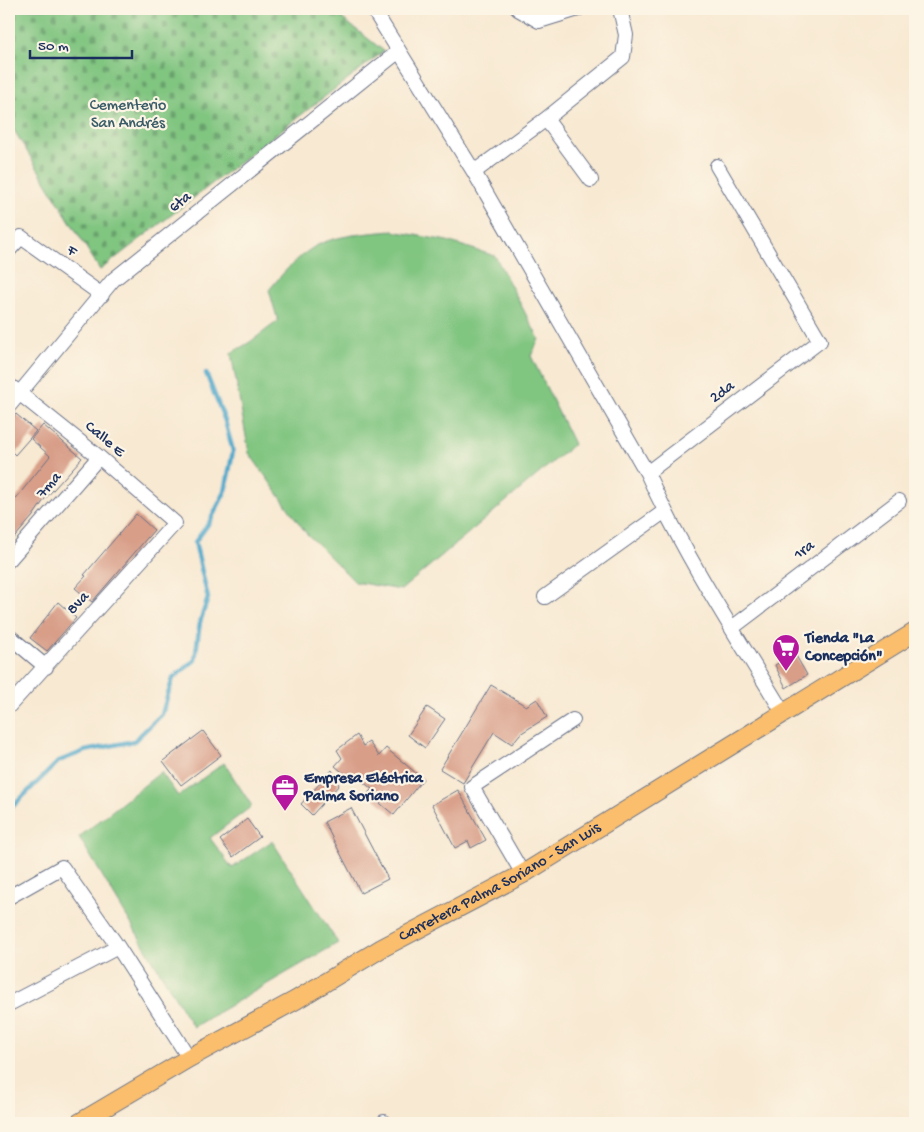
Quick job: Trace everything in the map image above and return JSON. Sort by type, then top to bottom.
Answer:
[{"type":"main road","name":"Carretera Palma Soriano - San Luis","points":[[79,1123],[189,1058],[296,1000],[382,948],[522,874],[915,632]]},
{"type":"street","points":[[373,9],[474,172],[647,472],[664,511],[784,714]]},
{"type":"street","points":[[518,9],[539,21],[578,9]]},
{"type":"street","points":[[474,172],[546,119],[623,57],[626,34],[620,9]]},
{"type":"street","name":"6ta","points":[[9,406],[14,389],[102,295],[113,280],[399,51]]},
{"type":"street","points":[[546,119],[591,180]]},
{"type":"street","name":"2da","points":[[647,472],[820,341],[717,166]]},
{"type":"street","name":"F","points":[[9,250],[20,237],[102,295]]},
{"type":"street","name":"Calle E","points":[[14,389],[99,457],[175,524]]},
{"type":"street","name":"7ma","points":[[9,560],[99,457]]},
{"type":"street","name":"1ra","points":[[732,628],[899,501]]},
{"type":"street","points":[[545,597],[664,511]]},
{"type":"street","name":"8va","points":[[9,706],[175,524]]},
{"type":"street","points":[[9,636],[46,667]]},
{"type":"street","points":[[522,874],[472,786],[573,720]]},
{"type":"street","points":[[9,897],[62,868],[118,947],[189,1058]]},
{"type":"street","points":[[9,1004],[118,947]]},
{"type":"green space","name":"Cementerio San Andrés","points":[[9,9],[330,9],[384,51],[100,270],[9,122]]},
{"type":"green space","points":[[393,231],[447,241],[495,256],[539,339],[531,356],[574,444],[401,590],[355,582],[306,533],[249,453],[231,353],[250,342],[278,321],[269,290],[307,251],[322,243],[341,237]]},
{"type":"green space","points":[[224,763],[252,806],[210,838],[232,868],[272,841],[338,943],[193,1027],[79,837],[161,772],[178,796]]},
{"type":"building","points":[[16,414],[36,431],[15,455],[9,449],[9,422]]},
{"type":"building","points":[[43,425],[82,458],[44,500],[9,544],[9,507],[50,456],[31,439]]},
{"type":"building","points":[[136,514],[154,530],[92,602],[75,588]]},
{"type":"building","points":[[58,602],[76,618],[47,651],[30,638]]},
{"type":"building","points":[[795,654],[807,675],[786,688],[775,665]]},
{"type":"building","points":[[491,685],[526,706],[537,699],[547,717],[520,734],[512,744],[494,732],[463,783],[440,769]]},
{"type":"building","points":[[427,707],[445,719],[425,748],[408,735]]},
{"type":"building","points":[[203,731],[221,755],[181,785],[163,761]]},
{"type":"building","points":[[357,735],[363,746],[369,742],[379,756],[386,748],[423,779],[394,815],[368,793],[372,789],[351,772],[347,776],[335,766],[342,758],[337,750]]},
{"type":"building","points":[[332,770],[339,785],[312,815],[301,804]]},
{"type":"building","points":[[458,790],[486,840],[471,848],[468,841],[455,848],[432,805]]},
{"type":"building","points":[[351,808],[388,879],[361,893],[324,822]]},
{"type":"building","points":[[247,819],[260,837],[233,857],[220,840]]},
{"type":"waterway","points":[[9,810],[59,761],[85,751],[134,741],[162,714],[173,678],[195,660],[200,622],[208,598],[195,542],[209,523],[225,492],[233,451],[225,421],[206,373]]},
{"type":"place","name":"Tienda \"La Concepción\"","points":[[786,672]]},
{"type":"place","name":"Empresa Eléctrica Palma Soriano","points":[[285,812]]}]
